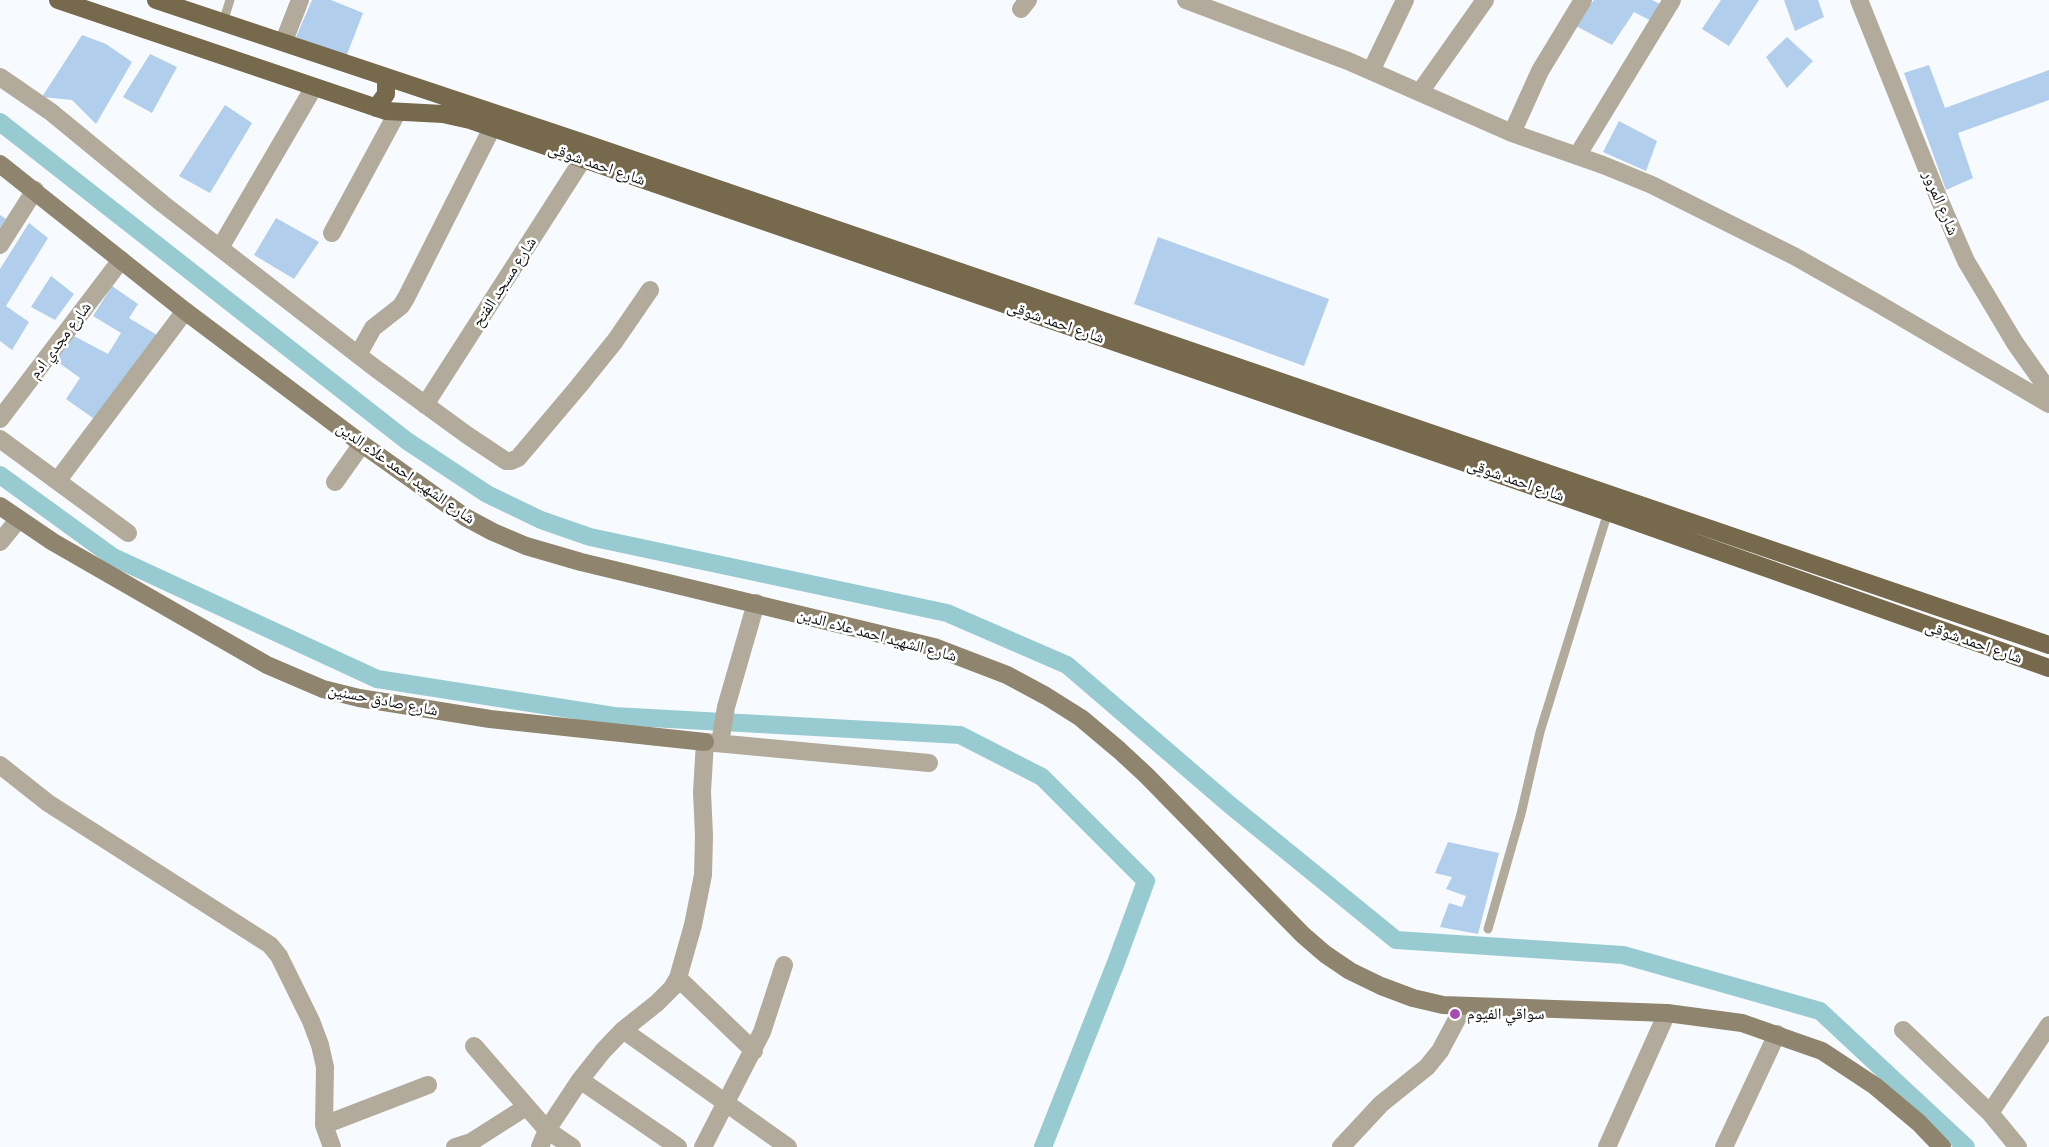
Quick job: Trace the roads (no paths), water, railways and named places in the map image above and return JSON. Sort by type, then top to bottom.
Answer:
[{"type":"main road","name":"شارع احمد شوقى","points":[[58,0],[376,108],[397,113],[443,114],[492,128],[1608,512],[2049,668]]},
{"type":"main road","name":"شارع احمد شوقى","points":[[159,0],[598,147],[2049,645]]},
{"type":"main road","points":[[376,108],[386,94],[386,77]]},
{"type":"main road","name":"شارع الشهيد احمد علاء الدين","points":[[0,164],[185,311],[362,444],[465,517],[526,546],[581,562],[934,647],[1007,675],[1046,696],[1081,718],[1119,750],[1304,935],[1325,954],[1350,971],[1413,998],[1443,1005],[1667,1013],[1742,1023],[1822,1051],[1875,1086],[1919,1123],[1942,1147]]},
{"type":"main road","name":"شارع صادق حسنين","points":[[0,506],[52,542],[267,665],[323,689],[359,698],[490,719],[716,738]]},
{"type":"street","points":[[284,41],[300,0]]},
{"type":"street","points":[[1186,0],[1371,71],[1512,133],[1652,185],[1794,256],[2049,405]]},
{"type":"street","points":[[1371,71],[1405,0]]},
{"type":"street","points":[[1419,92],[1485,0]]},
{"type":"street","points":[[1512,133],[1540,71],[1582,0]]},
{"type":"street","points":[[1577,156],[1672,0]]},
{"type":"street","name":"شارع المرور","points":[[1859,0],[1934,188],[1966,261],[2014,343],[2049,392]]},
{"type":"street","points":[[0,77],[51,112],[104,157],[358,355],[506,461],[518,458],[578,387],[615,341],[650,290]]},
{"type":"street","points":[[220,248],[314,87]]},
{"type":"street","points":[[332,233],[397,113]]},
{"type":"street","points":[[358,355],[373,328],[401,306],[492,128]]},
{"type":"street","name":"شارع مسجد الفتح","points":[[425,405],[583,159]]},
{"type":"street","points":[[0,245],[34,190]]},
{"type":"street","name":"شارع مجدي ادم","points":[[0,419],[121,260]]},
{"type":"street","points":[[58,480],[185,311]]},
{"type":"street","points":[[0,439],[128,533]]},
{"type":"street","points":[[335,482],[362,444]]},
{"type":"street","points":[[0,542],[19,519]]},
{"type":"street","points":[[544,1139],[580,1080],[623,1030],[657,1003],[672,988],[678,978],[693,925],[703,875],[702,792],[756,603]]},
{"type":"street","points":[[716,738],[929,764]]},
{"type":"street","points":[[0,765],[48,802],[270,945],[284,965],[312,1021],[320,1045],[325,1067],[324,1125],[332,1147]]},
{"type":"street","points":[[703,1147],[754,1051],[772,1005],[784,965]]},
{"type":"street","points":[[678,978],[754,1051]]},
{"type":"street","points":[[1341,1147],[1381,1104],[1427,1067],[1440,1052],[1464,1006]]},
{"type":"street","points":[[1607,1147],[1667,1013]]},
{"type":"street","points":[[1989,1113],[2049,1025]]},
{"type":"street","points":[[623,1030],[788,1147]]},
{"type":"street","points":[[1904,1030],[1989,1113],[2018,1147]]},
{"type":"street","points":[[1724,1147],[1776,1035]]},
{"type":"street","points":[[474,1046],[526,1107],[544,1139],[572,1147]]},
{"type":"street","points":[[580,1080],[678,1147]]},
{"type":"street","points":[[324,1125],[428,1085]]},
{"type":"street","points":[[455,1147],[471,1142],[526,1107]]},
{"type":"lane","points":[[223,22],[230,0]]},
{"type":"lane","points":[[1488,929],[1521,814],[1540,732],[1608,512]]},
{"type":"waterway","points":[[0,122],[407,441],[487,494],[541,520],[590,537],[947,613],[1067,665],[1230,805],[1396,940],[1623,955],[1820,1011],[1966,1147]]},
{"type":"waterway","points":[[0,475],[113,557],[377,679],[614,716],[960,735],[1042,777],[1146,881],[1043,1147]]},
{"type":"place","name":"سواقي الفيوم","points":[[1455,1014]]}]
